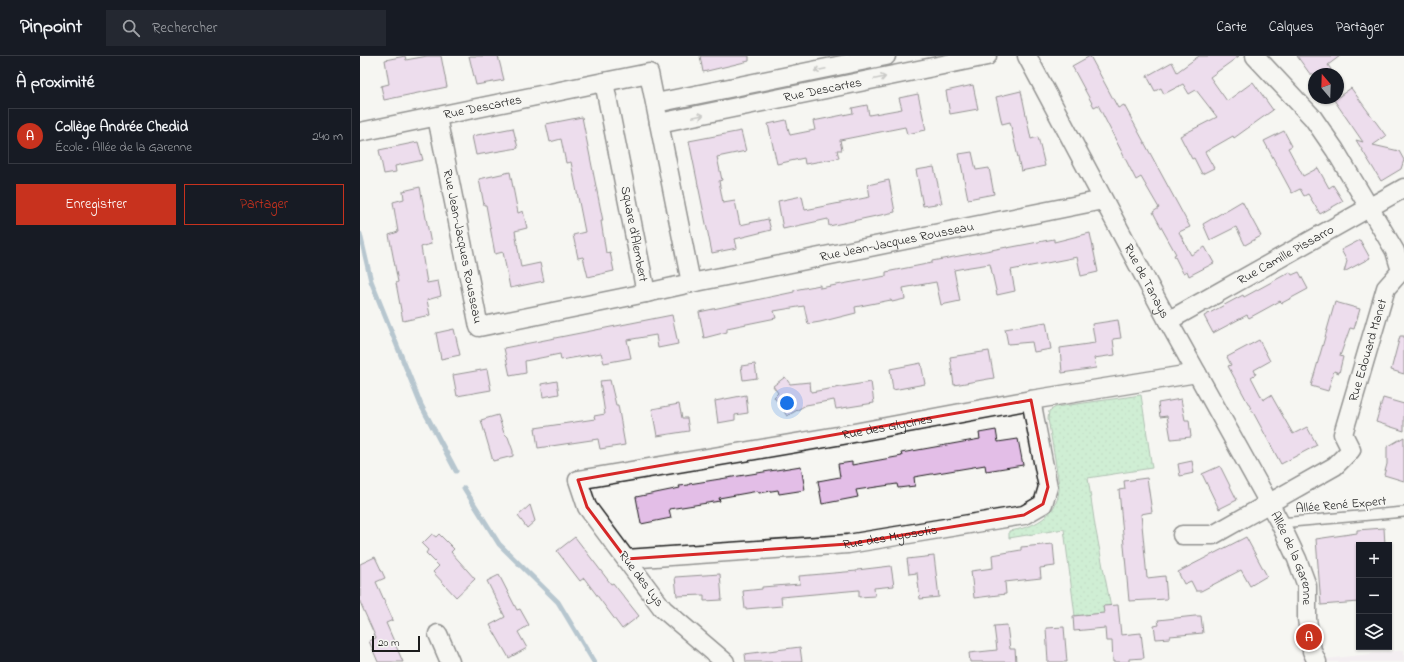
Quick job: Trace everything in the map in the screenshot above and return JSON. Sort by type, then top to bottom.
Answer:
[{"type":"street","name":"Rue Descartes","points":[[656,104],[886,56]]},
{"type":"street","name":"Rue Descartes","points":[[659,123],[987,56]]},
{"type":"street","name":"Rue de Tanays","points":[[1027,56],[1168,321],[1268,504]]},
{"type":"street","name":"Rue Edouard Manet","points":[[1256,56],[1313,118],[1335,150],[1395,251],[1401,271],[1386,288],[1343,434],[1351,450],[1335,466],[1268,504]]},
{"type":"street","points":[[604,82],[649,73],[691,283]]},
{"type":"street","name":"Rue Descartes","points":[[360,132],[604,82]]},
{"type":"street","name":"Square d'Alembert","points":[[604,82],[646,292],[691,283]]},
{"type":"street","name":"Rue Jean-Jacques Rousseau","points":[[437,117],[479,327],[646,292]]},
{"type":"street","name":"Rue Camille Pissarro","points":[[1168,321],[1404,188]]},
{"type":"street","name":"Rue Jean-Jacques Rousseau","points":[[691,283],[1103,200]]},
{"type":"street","name":"Rue des Glycines","points":[[578,480],[843,435],[1032,400],[1197,373]]},
{"type":"street","name":"Rue des Myosotis","points":[[626,559],[848,544],[1024,515],[1043,504],[1048,487],[1032,400]]},
{"type":"street","name":"Rue des Lys","points":[[578,480],[587,507],[663,609],[725,662]]},
{"type":"street","points":[[1182,535],[1213,535],[1268,504]]},
{"type":"street","name":"Allée de la Garenne","points":[[1268,504],[1280,523],[1297,559],[1307,586],[1307,620],[1312,650],[1317,662]]},
{"type":"street","points":[[438,634],[450,662]]},
{"type":"lane","name":"Allée René Expert","points":[[1280,523],[1404,512]]},
{"type":"highlighted area","points":[[1031,400],[1048,487],[1043,504],[1024,515],[848,544],[626,559],[587,507],[578,480]]},
{"type":"shaded area","points":[[1313,618],[1326,659],[1404,650],[1404,662],[1303,662],[1296,624]]},
{"type":"green space","points":[[1141,395],[1152,468],[1088,478],[1095,526],[1112,613],[1075,616],[1064,529],[1009,538],[1009,531],[1026,527],[1042,520],[1054,507],[1057,499],[1059,482],[1048,419],[1049,411],[1056,407]]},
{"type":"building","points":[[405,56],[406,60],[427,56],[441,56],[447,87],[384,100],[381,86],[389,84],[385,60]]},
{"type":"building","points":[[469,56],[498,56],[504,80],[476,85]]},
{"type":"building","points":[[700,56],[749,56],[749,61],[703,72]]},
{"type":"building","points":[[1090,56],[1118,108],[1124,105],[1190,227],[1179,232],[1191,255],[1205,247],[1214,263],[1189,276],[1187,271],[1183,273],[1174,255],[1176,254],[1153,212],[1159,208],[1141,177],[1136,180],[1098,105],[1094,107],[1072,66]]},
{"type":"building","points":[[1199,56],[1239,56],[1210,77],[1227,101],[1253,82],[1273,110],[1234,138],[1233,136],[1205,152],[1214,168],[1202,174],[1180,136],[1217,117],[1196,90],[1189,94],[1183,84],[1164,94],[1161,88],[1155,91],[1147,76],[1172,62],[1177,72]]},
{"type":"building","points":[[1297,56],[1340,56],[1328,65],[1330,68],[1308,68],[1308,71]]},
{"type":"building","points":[[973,85],[978,109],[950,114],[946,91]]},
{"type":"building","points":[[1351,88],[1386,136],[1373,145],[1399,151],[1404,160],[1401,169],[1381,181],[1356,140],[1363,142],[1337,104],[1344,104],[1344,93]]},
{"type":"building","points":[[1021,91],[1031,139],[1038,137],[1045,166],[1021,171],[1010,122],[1002,124],[996,97]]},
{"type":"building","points":[[918,94],[926,130],[907,134],[905,127],[840,140],[842,150],[837,150],[839,158],[805,164],[804,158],[777,164],[768,124],[786,120],[790,135],[815,130],[813,121],[853,113],[852,108],[867,105],[869,115],[902,109],[899,98]]},
{"type":"building","points":[[582,117],[603,221],[601,221],[606,253],[610,252],[614,271],[588,277],[583,257],[578,258],[573,235],[585,232],[571,162],[566,163],[561,139],[550,142],[546,124]]},
{"type":"building","points":[[513,128],[518,148],[476,155],[472,136]]},
{"type":"building","points":[[741,131],[746,151],[717,157],[722,180],[719,181],[723,203],[735,201],[740,225],[768,219],[771,230],[735,239],[737,248],[712,253],[689,141]]},
{"type":"building","points":[[1284,131],[1292,146],[1288,148],[1303,176],[1318,168],[1329,188],[1333,185],[1343,201],[1320,214],[1308,194],[1304,196],[1300,189],[1292,193],[1264,141]]},
{"type":"building","points":[[418,142],[423,160],[395,166],[396,172],[384,174],[379,150]]},
{"type":"building","points":[[972,152],[976,170],[989,168],[994,194],[968,199],[959,154]]},
{"type":"building","points":[[934,167],[942,203],[923,206],[916,170]]},
{"type":"building","points":[[510,172],[518,213],[523,211],[527,228],[515,231],[521,267],[540,263],[544,281],[510,288],[503,252],[495,254],[486,205],[484,205],[479,179]]},
{"type":"building","points":[[889,180],[895,212],[829,226],[828,219],[783,229],[778,201],[802,196],[805,210],[870,197],[868,185]]},
{"type":"building","points":[[420,187],[431,244],[421,247],[427,283],[438,281],[441,296],[427,300],[430,315],[403,321],[396,283],[398,282],[389,235],[398,232],[393,202],[404,199],[403,191]]},
{"type":"building","points":[[1242,201],[1261,236],[1245,245],[1236,227],[1210,240],[1203,224]]},
{"type":"building","points":[[1090,233],[1098,272],[1081,276],[1077,257],[1011,270],[1015,291],[997,295],[990,264],[970,267],[954,270],[960,301],[941,305],[936,282],[903,288],[905,299],[892,302],[891,300],[855,307],[856,313],[820,322],[808,324],[804,306],[774,311],[776,318],[727,328],[727,332],[704,338],[699,312],[794,292],[794,290],[820,285],[820,288],[886,276],[886,272],[932,263],[932,261],[1054,239],[1054,242]]},
{"type":"building","points":[[1360,240],[1370,258],[1344,272],[1347,261],[1341,250]]},
{"type":"building","points":[[1290,272],[1292,275],[1299,272],[1308,289],[1282,303],[1280,301],[1249,318],[1247,315],[1213,333],[1204,316],[1243,295],[1244,297]]},
{"type":"building","points":[[1335,302],[1360,309],[1354,329],[1350,328],[1340,356],[1343,357],[1339,373],[1334,371],[1328,391],[1311,386]]},
{"type":"building","points":[[672,315],[678,344],[658,348],[656,335],[627,340],[631,358],[604,363],[601,353],[561,360],[560,354],[525,361],[526,373],[510,376],[504,348]]},
{"type":"building","points":[[1118,320],[1121,338],[1113,339],[1115,355],[1094,358],[1096,368],[1062,373],[1060,348],[1095,343],[1092,324]]},
{"type":"building","points":[[1046,322],[1051,349],[1034,352],[1032,342],[1008,344],[1005,329]]},
{"type":"building","points":[[454,329],[460,355],[441,359],[436,333]]},
{"type":"building","points":[[1400,336],[1404,336],[1404,374],[1391,370]]},
{"type":"building","points":[[1259,340],[1270,361],[1254,370],[1256,374],[1251,377],[1263,400],[1271,395],[1293,434],[1307,427],[1317,445],[1281,464],[1228,366],[1231,365],[1227,357]]},
{"type":"building","points":[[989,351],[994,378],[954,385],[950,357]]},
{"type":"building","points":[[921,363],[925,384],[893,390],[890,369]]},
{"type":"building","points":[[755,364],[757,378],[743,380],[741,366]]},
{"type":"building","points":[[487,369],[491,390],[457,396],[453,375]]},
{"type":"building","points":[[785,377],[790,384],[810,382],[811,392],[871,382],[874,403],[836,409],[834,400],[806,405],[787,416],[774,397],[778,393],[773,386]]},
{"type":"building","points":[[610,380],[616,405],[618,405],[625,445],[600,449],[598,439],[538,448],[535,428],[595,419],[594,416],[605,414],[600,381]]},
{"type":"building","points":[[557,381],[559,394],[543,397],[541,384]]},
{"type":"building","points":[[746,395],[748,413],[735,415],[735,420],[718,423],[715,401]]},
{"type":"building","points":[[1383,398],[1404,404],[1404,431],[1376,422]]},
{"type":"building","points":[[1181,399],[1185,420],[1189,420],[1191,437],[1171,439],[1167,416],[1160,417],[1158,403]]},
{"type":"building","points":[[679,404],[682,418],[687,418],[689,431],[657,436],[652,409]]},
{"type":"building","points":[[498,415],[504,433],[508,437],[513,451],[513,456],[493,461],[481,420]]},
{"type":"building","points":[[996,430],[998,442],[1018,439],[1023,465],[986,471],[985,465],[914,477],[915,486],[898,488],[897,484],[856,490],[858,497],[822,504],[818,481],[840,477],[838,464],[852,462],[852,465],[902,456],[901,453],[980,439],[979,433]]},
{"type":"building","points":[[1404,437],[1404,481],[1384,475],[1387,464],[1387,447]]},
{"type":"building","points":[[1192,461],[1194,473],[1180,476],[1178,464]]},
{"type":"building","points":[[801,466],[805,490],[779,494],[778,490],[759,493],[758,491],[719,498],[720,501],[669,509],[671,518],[641,524],[636,497],[680,488],[679,486],[689,484]]},
{"type":"building","points":[[1220,466],[1237,500],[1219,509],[1202,474]]},
{"type":"building","points":[[1147,478],[1152,512],[1141,514],[1147,578],[1165,576],[1167,599],[1129,601],[1119,490],[1125,489],[1124,481]]},
{"type":"building","points":[[530,505],[535,521],[527,528],[518,516]]},
{"type":"building","points":[[1384,528],[1385,542],[1356,542],[1356,602],[1321,605],[1316,539],[1357,533],[1357,530]]},
{"type":"building","points":[[432,534],[436,537],[439,534],[454,549],[451,552],[475,579],[456,597],[433,572],[439,566],[426,553],[428,550],[422,544]]},
{"type":"building","points":[[575,537],[611,584],[613,583],[639,616],[622,629],[584,578],[580,581],[557,551]]},
{"type":"building","points":[[1246,537],[1267,576],[1250,586],[1241,570],[1201,591],[1196,591],[1191,581],[1184,584],[1178,572]]},
{"type":"building","points":[[1053,544],[1055,566],[1040,568],[1041,578],[1005,582],[1006,594],[974,598],[971,571],[993,568],[992,555],[1021,550],[1021,547]]},
{"type":"building","points":[[934,556],[939,597],[920,599],[917,573],[909,574],[907,559]]},
{"type":"building","points":[[375,557],[385,578],[376,582],[393,620],[386,623],[403,662],[378,662],[369,641],[376,638],[360,602],[360,564]]},
{"type":"building","points":[[891,566],[894,586],[874,588],[875,596],[859,597],[859,590],[781,597],[782,606],[745,609],[743,591],[762,589],[762,587],[800,584],[799,576],[857,571]]},
{"type":"building","points":[[720,574],[722,600],[704,601],[704,595],[677,596],[675,577]]},
{"type":"building","points":[[499,575],[517,610],[520,609],[529,625],[518,632],[527,648],[509,658],[490,625],[505,617],[487,581]]},
{"type":"building","points":[[1118,605],[1121,635],[1141,633],[1144,658],[1129,659],[1129,662],[1113,662],[1112,641],[1106,641],[1105,628],[1074,631],[1073,616],[1104,613],[1103,606]]},
{"type":"building","points":[[1201,616],[1203,633],[1170,636],[1170,638],[1156,639],[1154,626],[1159,625],[1158,620]]},
{"type":"building","points":[[1007,625],[1010,649],[1015,649],[1016,662],[970,662],[969,653],[997,650],[994,626]]},
{"type":"building","points":[[1064,627],[1067,662],[1048,662],[1046,628]]},
{"type":"building","points":[[800,647],[802,662],[746,662],[745,654]]},
{"type":"waterway","points":[[360,234],[371,281],[421,405],[456,471]]},
{"type":"waterway","points":[[464,488],[499,544],[558,602],[594,662]]},
{"type":"place","name":"Collège Andrée Chedid","points":[[1309,637]]}]
